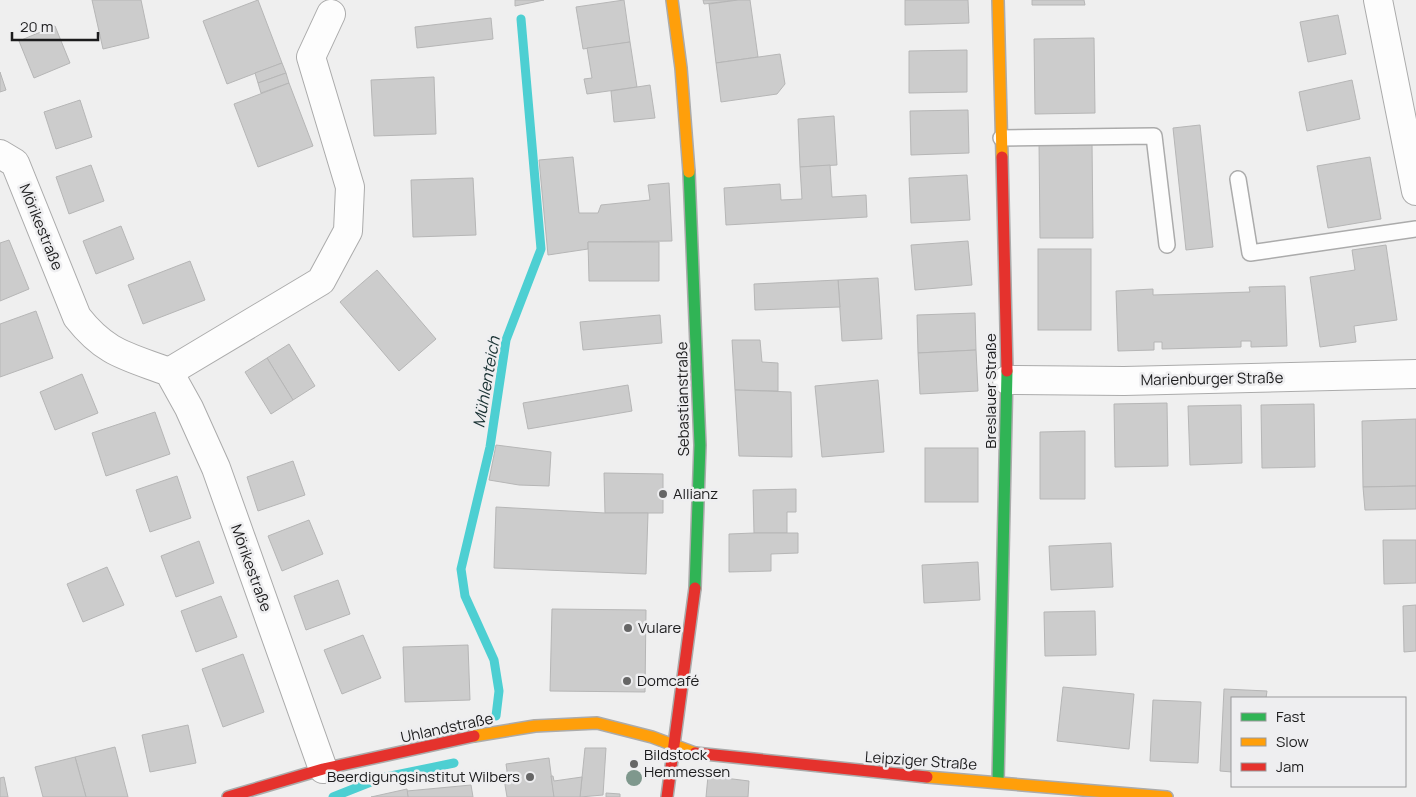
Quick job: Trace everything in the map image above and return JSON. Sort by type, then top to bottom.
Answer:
[{"type":"street","name":"Sebastianstraße","points":[[667,797],[696,584],[700,445],[692,210],[681,68],[672,0]]},
{"type":"street","name":"Breslauer Straße","points":[[998,0],[1007,380],[998,782]]},
{"type":"street","points":[[1378,0],[1416,191]]},
{"type":"street","points":[[169,372],[321,281],[348,231],[350,187],[311,57],[331,14]]},
{"type":"street","name":"Mörikestraße","points":[[0,154],[16,163],[78,317],[93,336],[113,351],[169,372],[189,408],[216,468],[323,769]]},
{"type":"street","name":"Marienburger Straße","points":[[1007,380],[1134,381],[1416,374]]},
{"type":"street","name":"Uhlandstraße","points":[[228,797],[323,769],[485,734],[568,723],[597,722],[652,737],[674,747]]},
{"type":"street","name":"Leipziger Straße","points":[[674,747],[693,754],[844,770],[1167,797]]},
{"type":"lane","points":[[1001,138],[1154,136],[1167,245]]},
{"type":"lane","points":[[1238,179],[1250,253],[1416,229]]},
{"type":"building","points":[[92,0],[141,0],[149,38],[103,49]]},
{"type":"building","points":[[258,0],[282,63],[227,84],[203,21]]},
{"type":"building","points":[[515,0],[544,0],[515,6]]},
{"type":"building","points":[[624,0],[630,42],[583,49],[576,7]]},
{"type":"building","points":[[703,0],[738,0],[704,4]]},
{"type":"building","points":[[750,0],[758,57],[716,63],[709,4]]},
{"type":"building","points":[[905,0],[968,0],[969,23],[905,25]]},
{"type":"building","points":[[1032,0],[1084,0],[1085,5],[1032,5]]},
{"type":"building","points":[[1338,15],[1346,54],[1308,62],[1300,22]]},
{"type":"building","points":[[491,18],[493,39],[417,48],[415,27]]},
{"type":"building","points":[[55,26],[70,63],[34,78],[19,41]]},
{"type":"building","points":[[1094,38],[1095,113],[1035,114],[1034,39]]},
{"type":"building","points":[[630,42],[637,87],[587,94],[584,79],[592,78],[587,48]]},
{"type":"building","points":[[967,50],[967,92],[909,93],[909,51]]},
{"type":"building","points":[[780,54],[785,84],[777,94],[721,102],[716,63]]},
{"type":"building","points":[[282,63],[286,73],[258,83],[255,73]]},
{"type":"building","points":[[0,72],[6,90],[0,92]]},
{"type":"building","points":[[286,73],[289,83],[261,93],[258,83]]},
{"type":"building","points":[[434,77],[436,134],[374,136],[371,80]]},
{"type":"building","points":[[1352,80],[1360,119],[1307,131],[1299,92]]},
{"type":"building","points":[[289,83],[313,146],[258,167],[234,104]]},
{"type":"building","points":[[650,85],[655,118],[614,122],[611,91]]},
{"type":"building","points":[[80,100],[92,137],[56,149],[44,112]]},
{"type":"building","points":[[968,110],[969,153],[911,155],[910,111]]},
{"type":"building","points":[[834,116],[837,165],[800,167],[798,119]]},
{"type":"building","points":[[1200,125],[1213,247],[1186,250],[1173,128]]},
{"type":"building","points":[[1039,141],[1092,141],[1093,238],[1040,238]]},
{"type":"building","points":[[573,157],[579,213],[598,213],[601,205],[650,200],[648,185],[669,183],[672,241],[588,242],[588,249],[548,255],[539,160]]},
{"type":"building","points":[[1370,157],[1381,219],[1328,228],[1317,166]]},
{"type":"building","points":[[91,165],[104,201],[69,214],[56,177]]},
{"type":"building","points":[[830,165],[832,197],[866,195],[867,217],[726,225],[724,188],[780,184],[781,200],[802,199],[800,167]]},
{"type":"building","points":[[967,175],[970,220],[911,223],[909,178]]},
{"type":"building","points":[[473,178],[476,235],[413,237],[411,180]]},
{"type":"building","points":[[121,226],[134,259],[96,274],[83,241]]},
{"type":"building","points":[[9,240],[29,289],[0,301],[0,243]]},
{"type":"building","points":[[968,241],[972,285],[915,290],[911,245]]},
{"type":"building","points":[[588,242],[659,242],[659,281],[589,281]]},
{"type":"building","points":[[1386,245],[1397,320],[1354,326],[1356,342],[1320,347],[1310,277],[1355,270],[1352,250]]},
{"type":"building","points":[[1038,249],[1091,249],[1091,330],[1038,330]]},
{"type":"building","points":[[190,261],[205,300],[143,324],[128,285]]},
{"type":"building","points":[[377,270],[436,339],[399,371],[340,302]]},
{"type":"building","points":[[878,278],[882,339],[842,341],[838,280]]},
{"type":"building","points":[[838,280],[840,307],[755,310],[754,284]]},
{"type":"building","points":[[1285,286],[1287,346],[1251,347],[1251,341],[1241,341],[1241,347],[1162,349],[1162,342],[1154,342],[1154,350],[1118,351],[1116,291],[1153,289],[1153,295],[1250,292],[1249,287]]},
{"type":"building","points":[[36,311],[53,358],[0,377],[0,324]]},
{"type":"building","points":[[975,313],[976,350],[918,353],[917,315]]},
{"type":"building","points":[[660,315],[662,343],[583,350],[580,322]]},
{"type":"building","points":[[732,340],[760,340],[762,362],[778,363],[778,391],[735,390]]},
{"type":"building","points":[[289,344],[315,386],[293,400],[267,358]]},
{"type":"building","points":[[976,350],[978,391],[920,394],[918,353]]},
{"type":"building","points":[[267,358],[293,400],[271,414],[245,372]]},
{"type":"building","points":[[82,374],[98,413],[55,430],[40,392]]},
{"type":"building","points":[[878,380],[884,452],[822,457],[815,386]]},
{"type":"building","points":[[628,385],[632,411],[528,429],[523,403]]},
{"type":"building","points":[[735,390],[791,392],[792,457],[739,456]]},
{"type":"building","points":[[1167,403],[1168,466],[1115,467],[1114,404]]},
{"type":"building","points":[[1314,404],[1315,467],[1262,468],[1261,405]]},
{"type":"building","points":[[1241,405],[1242,463],[1190,465],[1188,406]]},
{"type":"building","points":[[155,412],[170,454],[106,476],[92,433]]},
{"type":"building","points":[[1416,419],[1416,486],[1363,487],[1362,421]]},
{"type":"building","points":[[1085,431],[1085,499],[1040,499],[1040,432]]},
{"type":"building","points":[[496,445],[551,452],[549,486],[519,485],[489,480]]},
{"type":"building","points":[[925,448],[978,448],[978,502],[925,502]]},
{"type":"building","points":[[293,461],[305,495],[258,511],[247,477]]},
{"type":"building","points":[[604,473],[663,474],[663,513],[605,513]]},
{"type":"building","points":[[177,476],[191,518],[150,532],[136,490]]},
{"type":"building","points":[[1416,486],[1416,509],[1365,510],[1363,487]]},
{"type":"building","points":[[796,489],[796,512],[787,512],[787,533],[754,533],[753,490]]},
{"type":"building","points":[[496,507],[605,513],[648,513],[646,574],[494,568]]},
{"type":"building","points":[[309,520],[323,554],[282,571],[268,536]]},
{"type":"building","points":[[798,533],[798,553],[771,554],[771,571],[729,572],[729,534]]},
{"type":"building","points":[[1383,540],[1416,540],[1416,583],[1384,584]]},
{"type":"building","points":[[199,541],[214,583],[176,597],[161,556]]},
{"type":"building","points":[[1111,543],[1113,587],[1051,590],[1049,546]]},
{"type":"building","points":[[978,562],[980,600],[924,603],[922,565]]},
{"type":"building","points":[[107,567],[124,605],[83,622],[67,584]]},
{"type":"building","points":[[338,580],[350,614],[306,630],[294,596]]},
{"type":"building","points":[[221,596],[237,637],[196,652],[181,611]]},
{"type":"building","points":[[1416,605],[1416,651],[1404,652],[1403,606]]},
{"type":"building","points":[[552,609],[646,610],[645,692],[550,691]]},
{"type":"building","points":[[1095,611],[1096,655],[1045,656],[1044,612]]},
{"type":"building","points":[[363,635],[381,678],[342,694],[324,650]]},
{"type":"building","points":[[468,645],[470,700],[405,702],[403,647]]},
{"type":"building","points":[[243,654],[264,712],[223,727],[202,669]]},
{"type":"building","points":[[1063,687],[1134,694],[1129,749],[1057,741]]},
{"type":"building","points":[[1224,689],[1267,691],[1266,697],[1231,697],[1231,772],[1220,771]]},
{"type":"building","points":[[1153,700],[1201,702],[1198,763],[1150,761]]},
{"type":"building","points":[[188,725],[196,763],[150,772],[142,735]]},
{"type":"building","points":[[115,747],[128,797],[86,797],[75,757]]},
{"type":"building","points":[[585,748],[606,748],[603,795],[580,797]]},
{"type":"building","points":[[75,757],[86,797],[43,797],[35,767]]},
{"type":"building","name":"Beerdigungsinstitut Wilbers","points":[[549,758],[554,797],[507,797],[504,779],[508,778],[506,764]]},
{"type":"building","points":[[551,776],[553,776],[554,781],[582,777],[580,797],[554,797]]},
{"type":"building","points":[[708,776],[749,781],[748,797],[706,797]]},
{"type":"building","points":[[4,777],[8,797],[0,797],[0,778]]},
{"type":"building","points":[[471,785],[473,797],[408,797],[407,791]]},
{"type":"building","points":[[407,789],[408,797],[371,797]]},
{"type":"building","points":[[606,793],[620,794],[620,797],[606,797]]},
{"type":"waterway","name":"Mühlenteich","points":[[496,716],[499,691],[494,660],[465,596],[461,569],[490,447],[506,340],[541,249],[521,19]]},
{"type":"waterway","name":"Mühlenteich","points":[[333,797],[381,778],[454,763]]},
{"type":"traffic: fast","points":[[689,172],[700,445],[695,588]]},
{"type":"traffic: fast","points":[[998,782],[1007,371]]},
{"type":"traffic: slow","points":[[672,0],[681,68],[689,172]]},
{"type":"traffic: slow","points":[[998,0],[1002,157]]},
{"type":"traffic: slow","points":[[474,736],[535,726],[597,723],[652,737],[695,753]]},
{"type":"traffic: slow","points":[[927,777],[1167,797]]},
{"type":"traffic: jam","points":[[1002,157],[1007,371]]},
{"type":"traffic: jam","points":[[667,797],[695,588]]},
{"type":"traffic: jam","points":[[228,797],[323,769],[474,736]]},
{"type":"traffic: jam","points":[[695,753],[927,777]]},
{"type":"place","name":"Allianz","points":[[663,494]]},
{"type":"place","name":"Vulare","points":[[628,628]]},
{"type":"place","name":"Domcafé","points":[[627,681]]},
{"type":"place","name":"Bildstock Hemmessen","points":[[634,764]]},
{"type":"place","name":"Beerdigungsinstitut Wilbers","points":[[530,777]]}]
